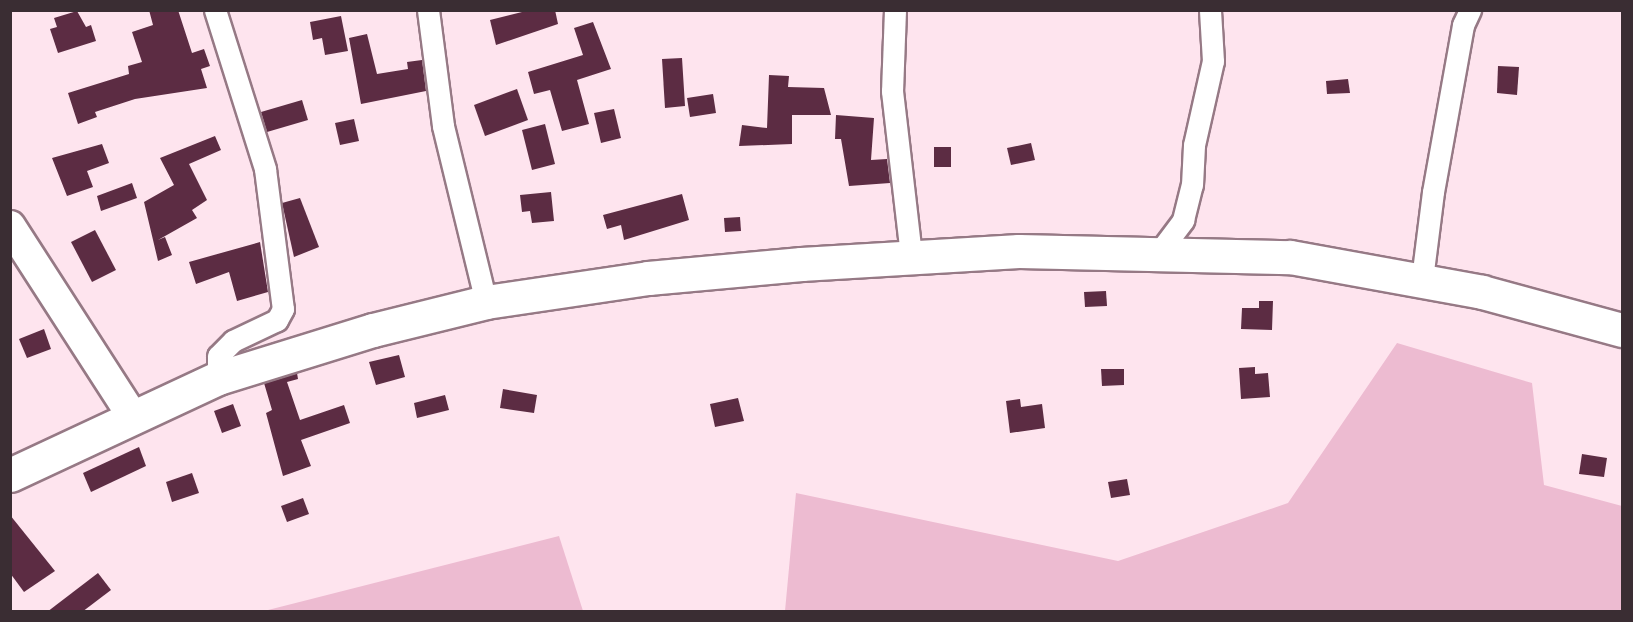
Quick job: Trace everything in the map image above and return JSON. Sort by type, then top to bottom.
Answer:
[{"type":"main road","points":[[10,475],[218,378],[486,302],[648,278],[912,256],[1160,251],[1290,257],[1422,279],[1623,330]]},
{"type":"street","points":[[215,10],[265,169],[283,309],[277,320],[232,341],[218,356],[218,378]]},
{"type":"street","points":[[428,10],[443,126],[486,302]]},
{"type":"street","points":[[895,10],[892,92],[912,256]]},
{"type":"street","points":[[1160,251],[1183,220],[1192,185],[1194,145],[1212,61],[1210,10]]},
{"type":"street","points":[[1422,279],[1435,180],[1470,10]]},
{"type":"street","points":[[10,226],[133,417]]},
{"type":"shaded area","points":[[1397,343],[1532,383],[1544,485],[1622,506],[1622,611],[785,611],[796,493],[1118,561],[1288,503]]},
{"type":"shaded area","points":[[559,536],[583,611],[268,611],[268,610]]},
{"type":"building","points":[[149,10],[178,10],[192,53],[204,49],[210,66],[201,69],[207,88],[135,99],[95,112],[97,117],[78,124],[68,93],[129,74],[128,66],[142,62],[132,32],[153,25]]},
{"type":"building","points":[[530,10],[555,10],[558,24],[496,45],[490,20]]},
{"type":"building","points":[[77,11],[86,27],[91,25],[96,41],[58,53],[50,29],[57,27],[54,18]]},
{"type":"building","points":[[341,16],[348,51],[325,55],[322,38],[313,40],[310,22]]},
{"type":"building","points":[[593,22],[611,69],[577,80],[589,124],[562,131],[550,90],[534,94],[528,72],[583,55],[574,28]]},
{"type":"building","points":[[367,34],[377,74],[408,69],[407,62],[422,60],[426,91],[361,104],[349,38]]},
{"type":"building","points":[[682,58],[685,106],[665,108],[662,59]]},
{"type":"building","points":[[1498,66],[1519,67],[1517,95],[1497,93]]},
{"type":"building","points":[[769,75],[789,76],[788,87],[824,88],[831,115],[792,115],[792,144],[739,146],[742,125],[767,128]]},
{"type":"building","points":[[1348,79],[1350,93],[1327,94],[1326,81]]},
{"type":"building","points":[[517,89],[528,120],[485,136],[474,105]]},
{"type":"building","points":[[713,94],[716,113],[690,117],[687,98]]},
{"type":"building","points":[[302,100],[308,120],[267,132],[261,112]]},
{"type":"building","points":[[614,109],[621,138],[601,143],[594,113]]},
{"type":"building","points":[[836,115],[874,118],[871,160],[887,159],[890,183],[849,186],[841,139],[835,139]]},
{"type":"building","points":[[354,119],[359,141],[340,145],[335,123]]},
{"type":"building","points":[[545,124],[555,164],[532,170],[522,130]]},
{"type":"building","points":[[215,136],[221,150],[189,164],[207,200],[192,210],[197,218],[158,240],[165,237],[172,255],[158,261],[144,202],[174,185],[160,158]]},
{"type":"building","points":[[1031,143],[1035,160],[1011,165],[1007,148]]},
{"type":"building","points":[[102,144],[109,163],[87,171],[93,187],[67,196],[52,158]]},
{"type":"building","points":[[934,147],[951,147],[951,167],[934,167]]},
{"type":"building","points":[[132,183],[137,198],[101,211],[97,196]]},
{"type":"building","points":[[551,192],[554,221],[532,223],[530,211],[522,212],[520,195]]},
{"type":"building","points":[[682,194],[689,220],[624,240],[621,225],[607,229],[603,215]]},
{"type":"building","points":[[300,198],[319,247],[294,257],[282,203]]},
{"type":"building","points":[[740,217],[741,231],[725,232],[724,218]]},
{"type":"building","points":[[95,230],[116,270],[92,282],[71,242]]},
{"type":"building","points":[[260,242],[268,292],[237,301],[229,272],[196,284],[189,262]]},
{"type":"building","points":[[1106,291],[1107,306],[1085,307],[1084,292]]},
{"type":"building","points":[[1259,301],[1273,301],[1272,330],[1241,329],[1242,308],[1259,308]]},
{"type":"building","points":[[44,329],[51,349],[27,358],[19,339]]},
{"type":"building","points":[[399,355],[405,377],[376,385],[369,362]]},
{"type":"building","points":[[1255,367],[1255,374],[1268,373],[1270,397],[1241,399],[1239,368]]},
{"type":"building","points":[[1101,369],[1124,369],[1124,385],[1102,386]]},
{"type":"building","points":[[297,373],[298,379],[287,382],[300,420],[344,405],[350,423],[301,440],[311,466],[283,476],[266,413],[272,410],[264,383]]},
{"type":"building","points":[[503,389],[537,395],[534,413],[500,408]]},
{"type":"building","points":[[445,395],[449,410],[417,418],[414,403]]},
{"type":"building","points":[[738,398],[744,421],[715,427],[710,404]]},
{"type":"building","points":[[1020,399],[1021,407],[1042,404],[1045,428],[1010,433],[1006,401]]},
{"type":"building","points":[[233,404],[241,426],[222,433],[214,411]]},
{"type":"building","points":[[139,447],[146,466],[91,492],[83,473]]},
{"type":"building","points":[[1582,454],[1607,458],[1604,477],[1579,474]]},
{"type":"building","points":[[192,473],[199,493],[172,502],[166,482]]},
{"type":"building","points":[[1127,479],[1130,495],[1111,498],[1108,482]]},
{"type":"building","points":[[303,498],[309,514],[287,522],[281,506]]},
{"type":"building","points":[[10,515],[55,571],[24,592],[10,573]]},
{"type":"building","points":[[98,573],[111,590],[82,612],[47,612]]}]
